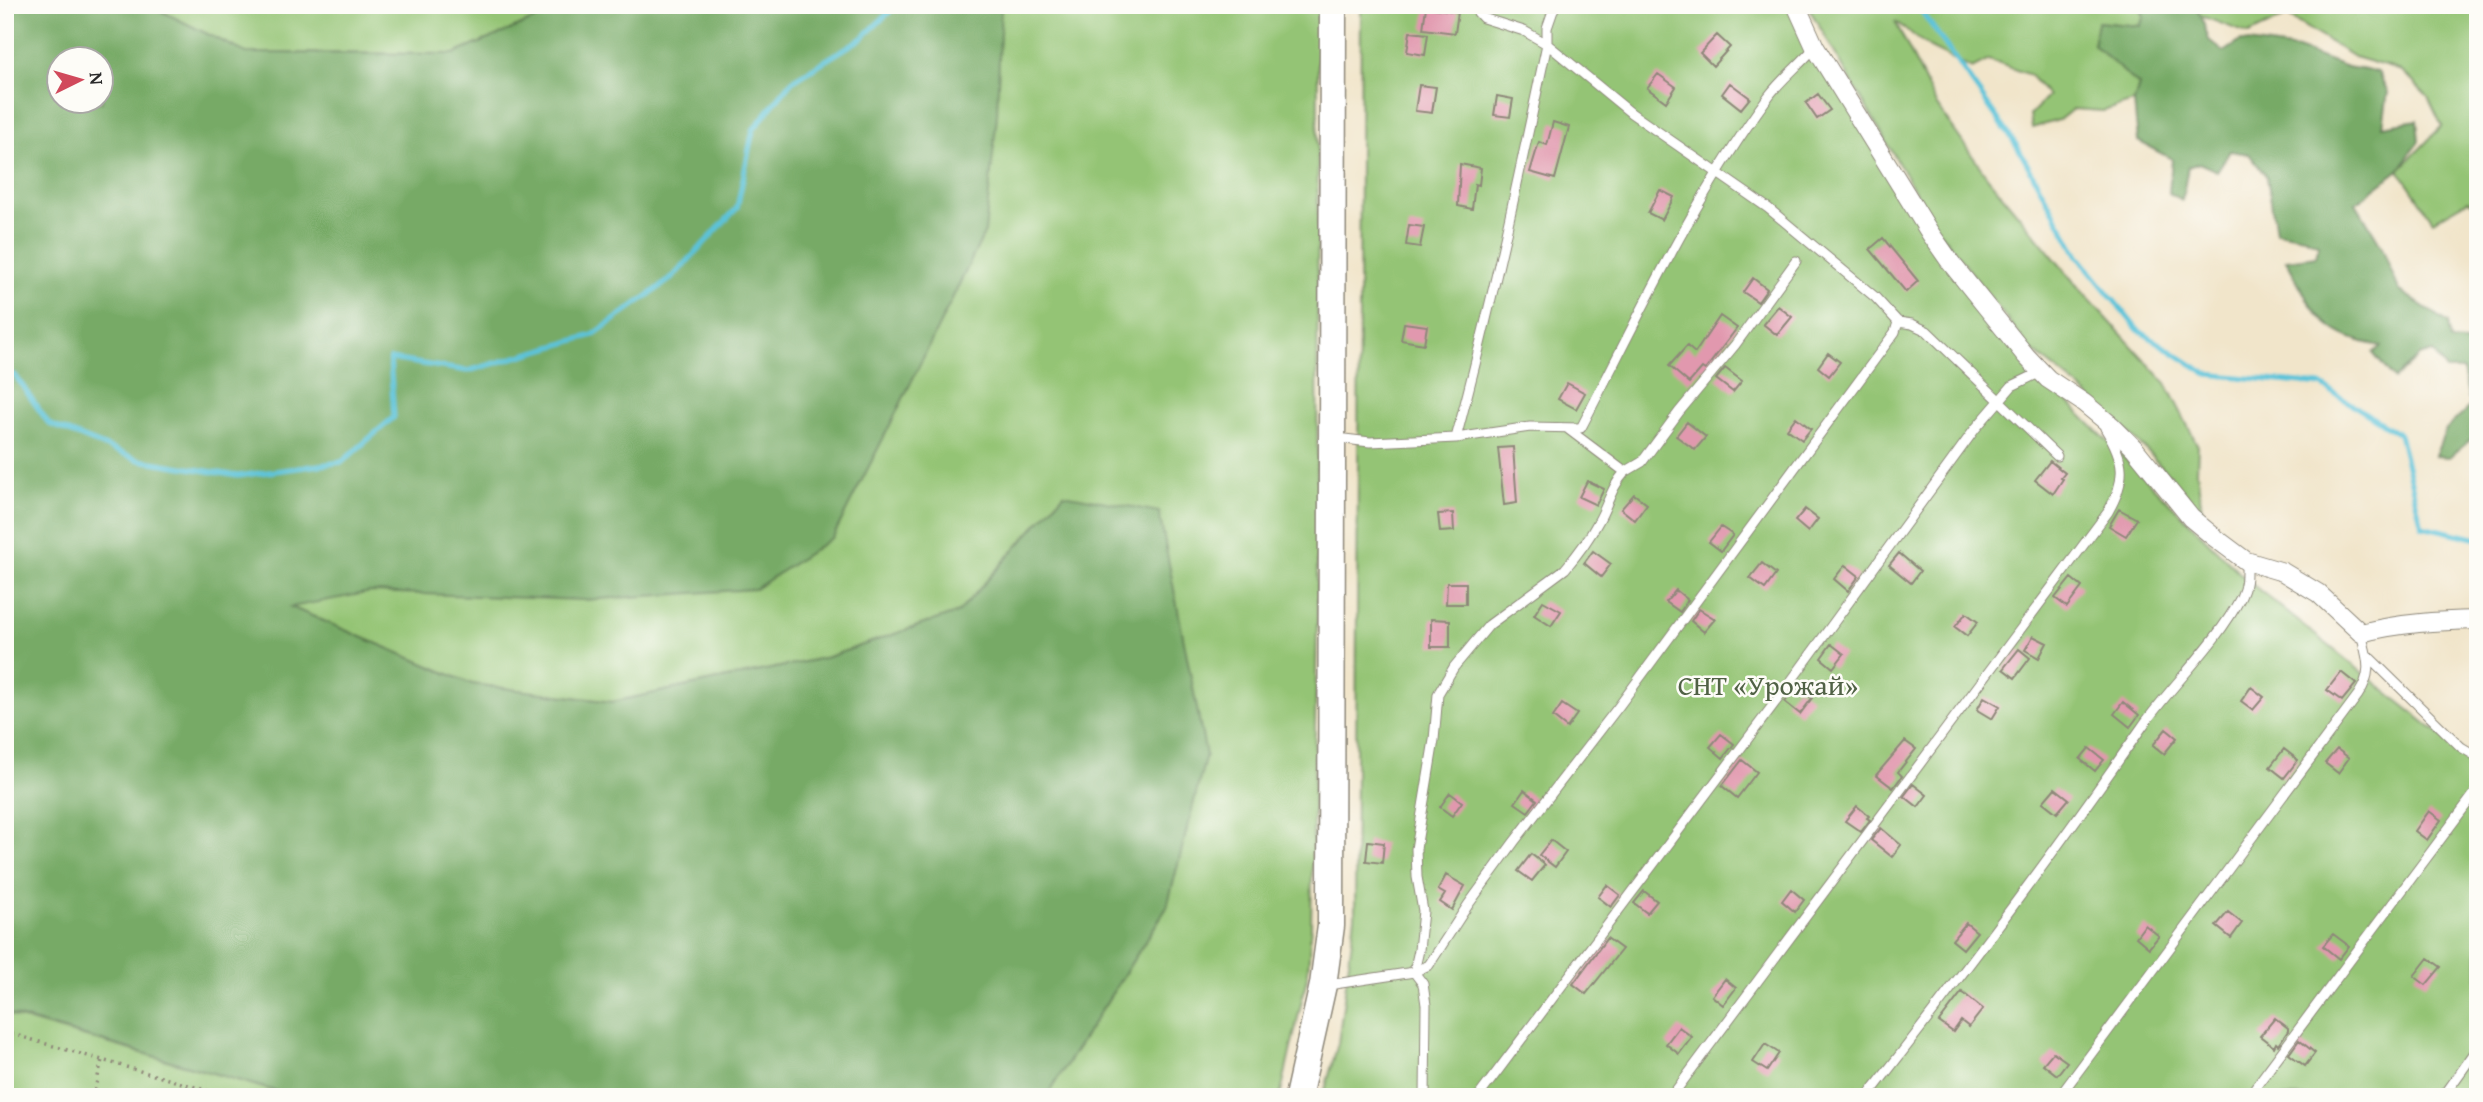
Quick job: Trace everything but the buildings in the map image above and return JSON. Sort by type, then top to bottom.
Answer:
[{"type":"street","points":[[1298,1097],[1323,985],[1331,926],[1333,5]]},
{"type":"street","points":[[1796,5],[1815,47],[1951,263],[2025,356],[2048,379],[2096,413],[2135,449],[2191,518],[2246,561],[2283,572],[2318,593],[2361,633],[2381,627],[2435,621],[2478,621]]},
{"type":"lane","points":[[1471,5],[1483,18],[1524,31],[1547,44],[1631,113],[1768,208],[1875,297],[1898,323],[1912,324],[1927,331],[2057,456]]},
{"type":"lane","points":[[1456,438],[1483,335],[1547,44],[1546,28],[1555,5]]},
{"type":"lane","points":[[1332,438],[1370,442],[1456,438],[1530,427],[1581,428],[1637,318],[1717,172],[1770,94],[1815,47]]},
{"type":"lane","points":[[1413,972],[1419,950],[1423,911],[1417,877],[1416,849],[1434,740],[1438,694],[1454,667],[1489,625],[1565,569],[1575,558],[1599,521],[1617,481],[1625,472],[1642,462],[1679,412],[1735,345],[1796,261]]},
{"type":"lane","points":[[1323,985],[1413,972],[1429,965],[1514,842],[1847,400],[1895,332],[1898,323]]},
{"type":"lane","points":[[1478,1097],[1781,695],[1975,429],[2012,386],[2041,372]]},
{"type":"lane","points":[[1671,1097],[2108,512],[2120,488],[2122,471],[2110,436],[2096,413]]},
{"type":"lane","points":[[1566,428],[1625,472]]},
{"type":"lane","points":[[1867,1097],[2091,802],[2144,724],[2221,627],[2242,597],[2246,585],[2246,561]]},
{"type":"lane","points":[[2059,1097],[2358,695],[2365,684],[2369,669],[2361,633]]},
{"type":"lane","points":[[2367,654],[2461,747],[2478,757]]},
{"type":"lane","points":[[2248,1097],[2478,789]]},
{"type":"lane","points":[[1413,972],[1423,984],[1426,1006],[1425,1097]]},
{"type":"lane","points":[[2443,1097],[2478,1048]]},
{"type":"path","points":[[5,1032],[230,1097]]},
{"type":"path","points":[[93,1097],[102,1060]]},
{"type":"green space","points":[[5,5],[149,5],[246,53],[454,54],[568,5],[1001,5],[997,115],[985,232],[833,537],[755,589],[584,600],[371,592],[291,607],[472,684],[612,702],[828,657],[959,612],[1064,494],[1159,512],[1206,755],[1167,907],[1046,1097],[296,1097],[5,1013]]},
{"type":"green space","points":[[149,5],[568,5],[454,54],[245,53]]},
{"type":"green space","points":[[998,5],[1318,5],[1317,626],[1311,926],[1308,973],[1280,1097],[1046,1097],[1167,907],[1064,494],[959,612],[828,657],[612,702],[472,684],[413,659],[255,635],[5,374]]},
{"type":"green space","name":"СНТ «Урожай»","points":[[1361,5],[1789,5],[1813,52],[2032,366],[2248,581],[2478,765],[2478,1097],[1323,1097],[1338,1043],[1355,917]]},
{"type":"green space","points":[[1807,5],[2140,5],[2144,17],[2139,26],[2098,22],[2093,45],[2139,85],[2134,102],[2103,111],[2073,109],[2059,120],[2032,128],[2030,115],[2048,96],[2030,75],[1989,60],[1972,69],[1930,48],[1895,21],[1937,106],[1988,178],[2079,288],[2166,383],[2198,446],[2197,471],[2202,511],[2144,448],[2081,389],[2029,348],[1934,224]]},
{"type":"green space","points":[[2140,5],[2193,5],[2201,16],[2209,40],[2224,52],[2241,41],[2298,49],[2347,67],[2378,72],[2388,92],[2383,126],[2417,120],[2419,141],[2399,170],[2356,203],[2381,245],[2399,290],[2448,323],[2451,341],[2478,343],[2478,433],[2450,457],[2435,456],[2446,429],[2470,406],[2463,370],[2446,370],[2433,352],[2419,356],[2394,379],[2373,353],[2381,346],[2344,335],[2321,318],[2286,260],[2316,256],[2319,244],[2304,237],[2276,232],[2267,177],[2249,154],[2230,151],[2217,171],[2199,163],[2188,167],[2182,200],[2169,193],[2172,159],[2138,141],[2134,102],[2139,85],[2093,45],[2098,22],[2140,26],[2144,17]]},
{"type":"green space","points":[[2193,5],[2478,5],[2478,208],[2468,201],[2433,221],[2399,170],[2442,126],[2428,97],[2402,71],[2354,57],[2287,16],[2249,34],[2201,16]]},
{"type":"green space","points":[[5,1014],[296,1097],[5,1097]]},
{"type":"waterway","points":[[5,374],[15,375],[49,424],[139,460],[238,476],[342,462],[394,417],[390,359],[468,371],[593,335],[671,279],[737,208],[753,130],[792,81],[862,38],[897,5]]},
{"type":"waterway","points":[[1917,5],[2017,146],[2078,256],[2138,330],[2207,374],[2321,385],[2399,434],[2422,526],[2478,539]]}]
